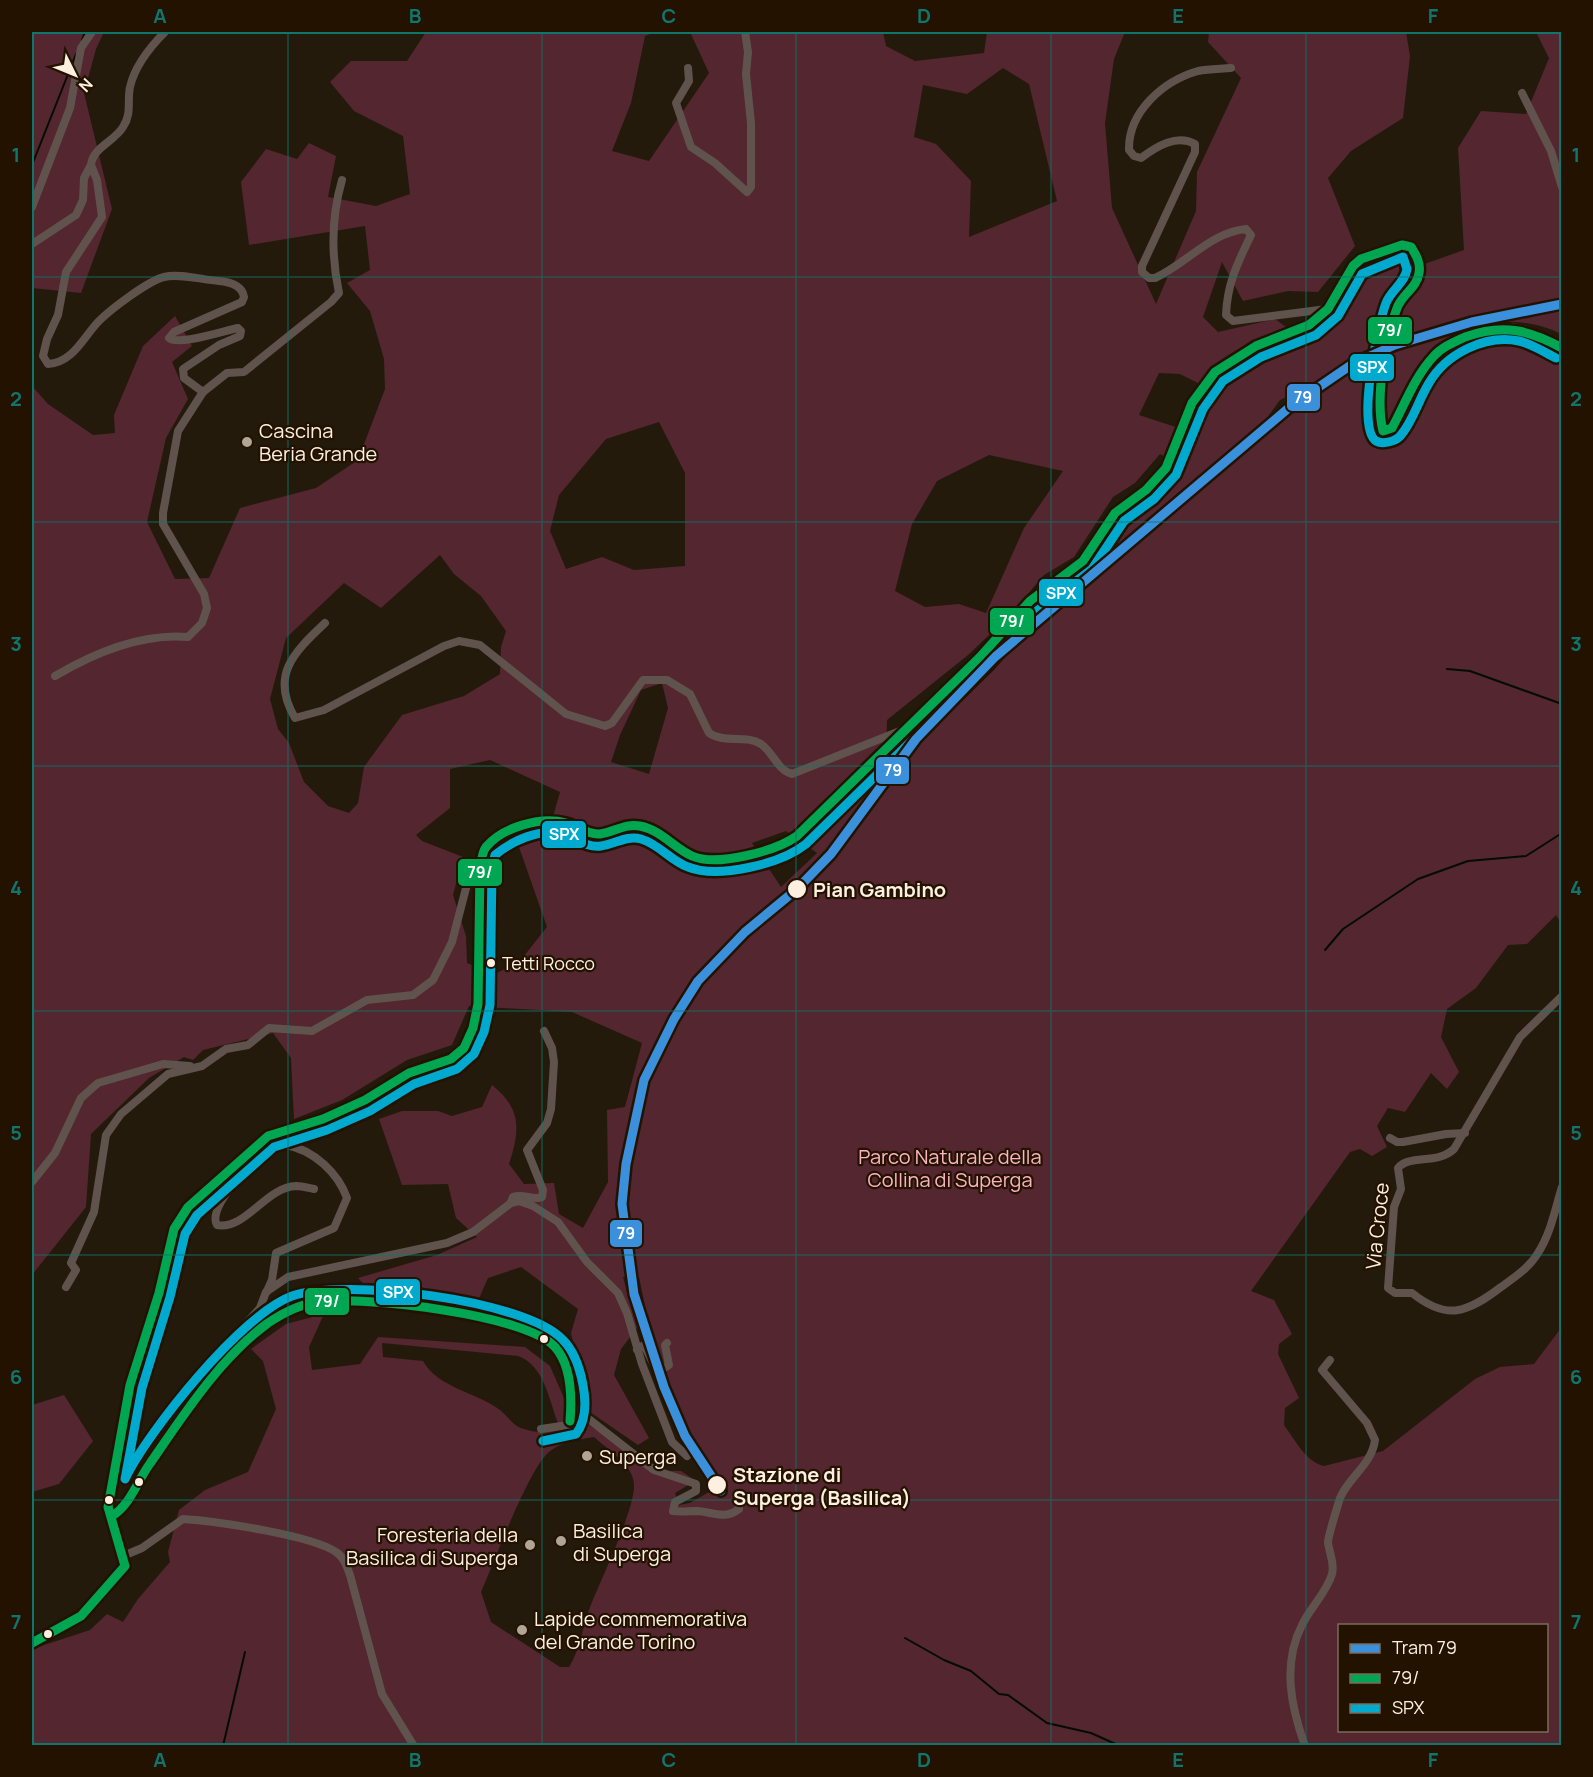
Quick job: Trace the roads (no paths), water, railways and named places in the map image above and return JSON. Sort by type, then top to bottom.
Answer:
[{"type":"street","points":[[32,207],[70,108],[81,48],[92,32]]},
{"type":"street","points":[[32,244],[76,215],[83,200],[84,178],[91,159],[124,126],[130,112],[130,85],[146,53],[165,32]]},
{"type":"street","points":[[688,68],[689,81],[676,103],[686,140],[691,147],[719,167],[747,192],[751,187],[751,123],[745,32]]},
{"type":"street","points":[[1231,68],[1203,70],[1177,79],[1144,106],[1131,128],[1129,150],[1134,156],[1141,158],[1166,143],[1187,140],[1196,144],[1195,152],[1142,266],[1142,272],[1149,278],[1155,278],[1219,237],[1234,230],[1246,229],[1251,235],[1235,265],[1228,293],[1226,315],[1233,321],[1254,320],[1328,309]]},
{"type":"street","points":[[1522,93],[1551,151],[1562,187]]},
{"type":"street","points":[[90,165],[98,180],[102,218],[66,272],[58,315],[46,339],[44,362],[55,364],[69,355],[99,320],[153,282],[166,276],[230,282],[243,291],[242,302],[174,332],[169,338],[181,342],[214,332],[238,328],[241,331],[240,336],[219,345],[183,369],[184,378],[203,392]]},
{"type":"street","points":[[55,676],[73,665],[138,640],[169,635],[188,637],[202,623],[207,608],[204,594],[163,525],[163,513],[178,431],[200,402],[203,392],[227,373],[244,372],[331,302],[339,293],[333,246],[337,196],[342,180]]},
{"type":"street","points":[[32,1643],[81,1616],[125,1566],[108,1507],[130,1385],[159,1293],[174,1229],[188,1207],[279,1131],[306,1126],[365,1100],[409,1073],[451,1059],[464,1048],[473,1028],[478,1004],[481,859],[484,849],[499,836],[522,826],[548,820],[567,823],[590,833],[600,834],[630,825],[641,826],[653,830],[692,856],[707,859],[725,859],[783,846],[797,836],[980,657],[1030,601],[1083,561],[1115,513],[1161,474],[1192,403],[1206,381],[1239,356],[1309,325],[1328,309],[1353,266],[1361,259],[1402,245],[1411,247],[1419,259],[1418,278],[1397,306],[1391,334],[1380,409],[1380,426],[1383,430],[1388,431],[1430,360],[1448,345],[1486,329],[1509,328],[1534,333],[1562,348]]},
{"type":"street","points":[[325,623],[290,664],[283,678],[285,699],[295,718],[324,710],[444,646],[459,641],[469,641],[489,649],[566,714],[604,726],[612,723],[643,680],[667,681],[690,694],[709,733],[731,740],[746,739],[759,742],[769,750],[783,770],[792,774],[906,728]]},
{"type":"street","points":[[66,1287],[76,1270],[71,1263],[94,1212],[106,1136],[121,1114],[168,1074],[202,1066],[226,1049],[248,1045],[269,1028],[312,1030],[367,1000],[413,995],[433,980],[452,942],[472,865],[481,859]]},
{"type":"street","name":"Via Croce","points":[[1562,996],[1520,1037],[1454,1149],[1442,1158],[1408,1162],[1398,1168],[1401,1189],[1394,1207],[1388,1284],[1391,1291],[1412,1293],[1416,1299],[1449,1311],[1470,1309],[1526,1269],[1549,1231],[1562,1187]]},
{"type":"street","points":[[511,1203],[513,1197],[518,1195],[538,1199],[542,1197],[543,1190],[527,1150],[548,1123],[551,1109],[554,1062],[552,1048],[544,1031]]},
{"type":"street","points":[[32,1182],[55,1153],[81,1098],[98,1083],[163,1064],[202,1066]]},
{"type":"street","points":[[1390,1138],[1403,1142],[1465,1133]]},
{"type":"street","points":[[263,1145],[229,1188],[215,1217],[217,1225],[235,1222],[266,1199],[294,1186],[314,1189]]},
{"type":"street","points":[[236,1353],[232,1347],[232,1340],[260,1308],[272,1280],[276,1253],[334,1228],[346,1198],[335,1174],[326,1165],[287,1145],[263,1145]]},
{"type":"street","points":[[266,1292],[288,1277],[447,1244],[472,1232],[511,1203],[519,1201],[533,1206],[558,1222],[587,1262],[618,1293],[672,1442],[687,1456]]},
{"type":"street","points":[[112,1516],[123,1509],[142,1473],[236,1353],[265,1325],[292,1308],[316,1302],[349,1302],[464,1311],[507,1323],[554,1346],[566,1369],[572,1406],[570,1421],[564,1427],[541,1429]]},
{"type":"street","points":[[666,1367],[669,1365],[665,1345],[667,1343]]},
{"type":"street","points":[[637,1350],[644,1346],[656,1369]]},
{"type":"street","points":[[1305,1746],[1295,1718],[1291,1693],[1290,1667],[1294,1647],[1300,1627],[1332,1574],[1333,1563],[1328,1539],[1341,1497],[1367,1461],[1375,1440],[1367,1423],[1322,1370],[1330,1360]]},
{"type":"street","points":[[572,1406],[650,1467],[696,1484],[696,1491],[675,1502],[673,1511],[703,1512],[719,1516],[734,1513],[739,1509],[738,1502]]},
{"type":"street","points":[[123,1556],[142,1548],[183,1519],[235,1524],[311,1542],[336,1552],[344,1561],[350,1575],[382,1694],[414,1746]]},
{"type":"waterway","points":[[82,40],[85,32]]},
{"type":"waterway","points":[[32,165],[76,54]]},
{"type":"waterway","points":[[1447,669],[1470,671],[1562,704]]},
{"type":"waterway","points":[[1325,950],[1343,929],[1418,879],[1468,861],[1526,856],[1562,833]]},
{"type":"waterway","points":[[905,1638],[944,1660],[971,1671],[999,1694],[1008,1695],[1047,1723],[1091,1733],[1120,1746]]},
{"type":"waterway","points":[[223,1746],[245,1652]]},
{"type":"tram line","name":"79","points":[[721,1491],[685,1436],[664,1387],[634,1294],[622,1204],[626,1164],[644,1080],[674,1019],[698,981],[745,932],[797,889],[831,854],[916,739],[995,657],[1291,406],[1354,363],[1395,345],[1472,322],[1562,304]]},
{"type":"place","name":"Cascina Beria Grande","points":[[247,442]]},
{"type":"place","name":"Pian Gambino","points":[[797,889]]},
{"type":"place","name":"Tetti Rocco","points":[[491,963]]},
{"type":"place","name":"Superga","points":[[587,1456]]},
{"type":"place","name":"Stazione di Superga (Basilica)","points":[[717,1485]]},
{"type":"place","name":"Basilica di Superga","points":[[561,1541]]},
{"type":"place","name":"Foresteria della Basilica di Superga","points":[[530,1545]]},
{"type":"place","name":"Lapide commemorativa del Grande Torino","points":[[522,1630]]},
{"type":"park label","name":"Parco Naturale della Collina di Superga","points":[[950,1168]]}]
